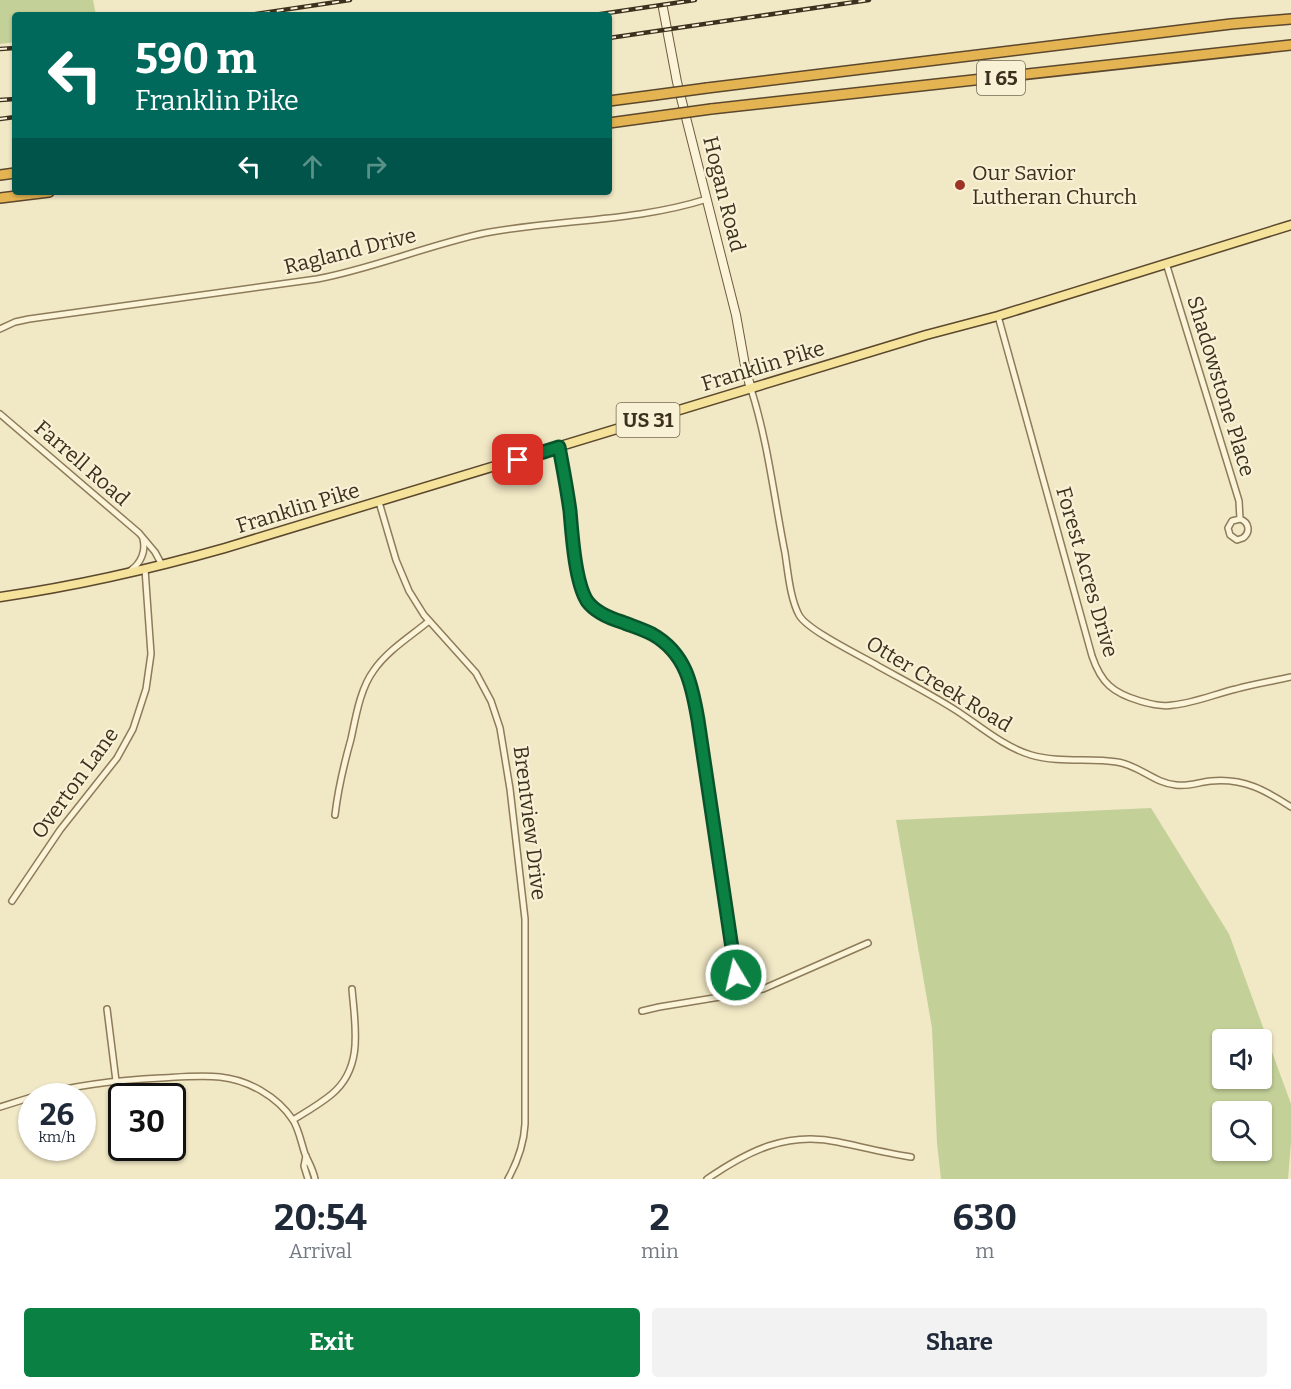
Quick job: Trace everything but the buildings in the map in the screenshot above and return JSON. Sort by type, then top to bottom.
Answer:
[{"type":"highway","name":"I 65","points":[[612,101],[1225,25],[1291,19]]},
{"type":"highway","name":"I 65","points":[[612,123],[711,109],[1291,45]]},
{"type":"highway","points":[[0,198],[24,195]]},
{"type":"main road","name":"Franklin Pike","points":[[0,597],[123,575],[225,548],[926,335],[998,316],[1291,225]]},
{"type":"street","name":"Hogan Road","points":[[663,8],[677,82],[736,315],[751,389]]},
{"type":"street","name":"Ragland Drive","points":[[0,329],[15,322],[46,316],[318,279],[484,234],[649,213],[707,199]]},
{"type":"street","name":"Shadowstone Place","points":[[1166,263],[1239,501],[1240,519]]},
{"type":"street","name":"Forest Acres Drive","points":[[998,316],[1092,656],[1103,679],[1127,697],[1170,706],[1291,677]]},
{"type":"street","name":"Otter Creek Road","points":[[751,389],[765,438],[794,598],[799,615],[805,623],[936,698],[1022,752],[1044,757],[1117,762],[1137,768],[1162,783],[1175,785],[1189,786],[1224,780],[1242,782],[1260,789],[1291,807]]},
{"type":"street","name":"Farrell Road","points":[[0,414],[142,537],[155,552],[162,565]]},
{"type":"street","points":[[559,447],[578,573],[587,600],[602,614],[644,631],[664,643],[681,663],[691,682],[740,993]]},
{"type":"street","name":"Brentview Drive","points":[[379,502],[399,571],[413,599],[481,681],[495,710],[504,747],[526,934],[525,1124],[521,1149],[508,1179]]},
{"type":"street","points":[[123,575],[139,562],[144,549],[142,537]]},
{"type":"street","name":"Overton Lane","points":[[12,901],[66,822],[117,758],[133,729],[146,689],[151,654],[145,569]]},
{"type":"street","points":[[335,815],[338,791],[352,734],[369,679],[386,657],[429,621]]},
{"type":"street","points":[[642,1011],[772,986],[868,943]]},
{"type":"street","points":[[293,1120],[332,1095],[351,1070],[356,1041],[352,989]]},
{"type":"street","points":[[107,1009],[116,1081]]},
{"type":"street","points":[[96,1084],[182,1077],[224,1078],[248,1085],[276,1100],[293,1120],[315,1179]]},
{"type":"street","points":[[0,1107],[18,1102]]},
{"type":"street","points":[[707,1179],[755,1150],[778,1142],[797,1139],[836,1141],[888,1154],[911,1157]]},
{"type":"street","points":[[306,1156],[304,1166],[308,1179]]},
{"type":"green space","points":[[0,0],[93,0],[95,12],[12,12],[12,42],[0,44]]},
{"type":"green space","points":[[1151,808],[1229,934],[1264,1029],[1212,1029],[1212,1089],[1272,1089],[1272,1052],[1291,1104],[1288,1179],[941,1179],[937,1143],[932,1028],[896,820]]},
{"type":"railway","points":[[269,12],[350,0]]},
{"type":"railway","points":[[612,12],[695,0]]},
{"type":"railway","points":[[612,38],[869,0]]},
{"type":"railway","points":[[0,49],[12,48]]},
{"type":"railway","points":[[0,100],[12,99]]},
{"type":"railway","points":[[0,119],[12,117]]},
{"type":"place","name":"Our Savior Lutheran Church","points":[[960,185]]},
{"type":"route","points":[[518,460],[559,447],[578,573],[587,600],[602,614],[658,638],[681,663],[691,682],[736,975]]}]
